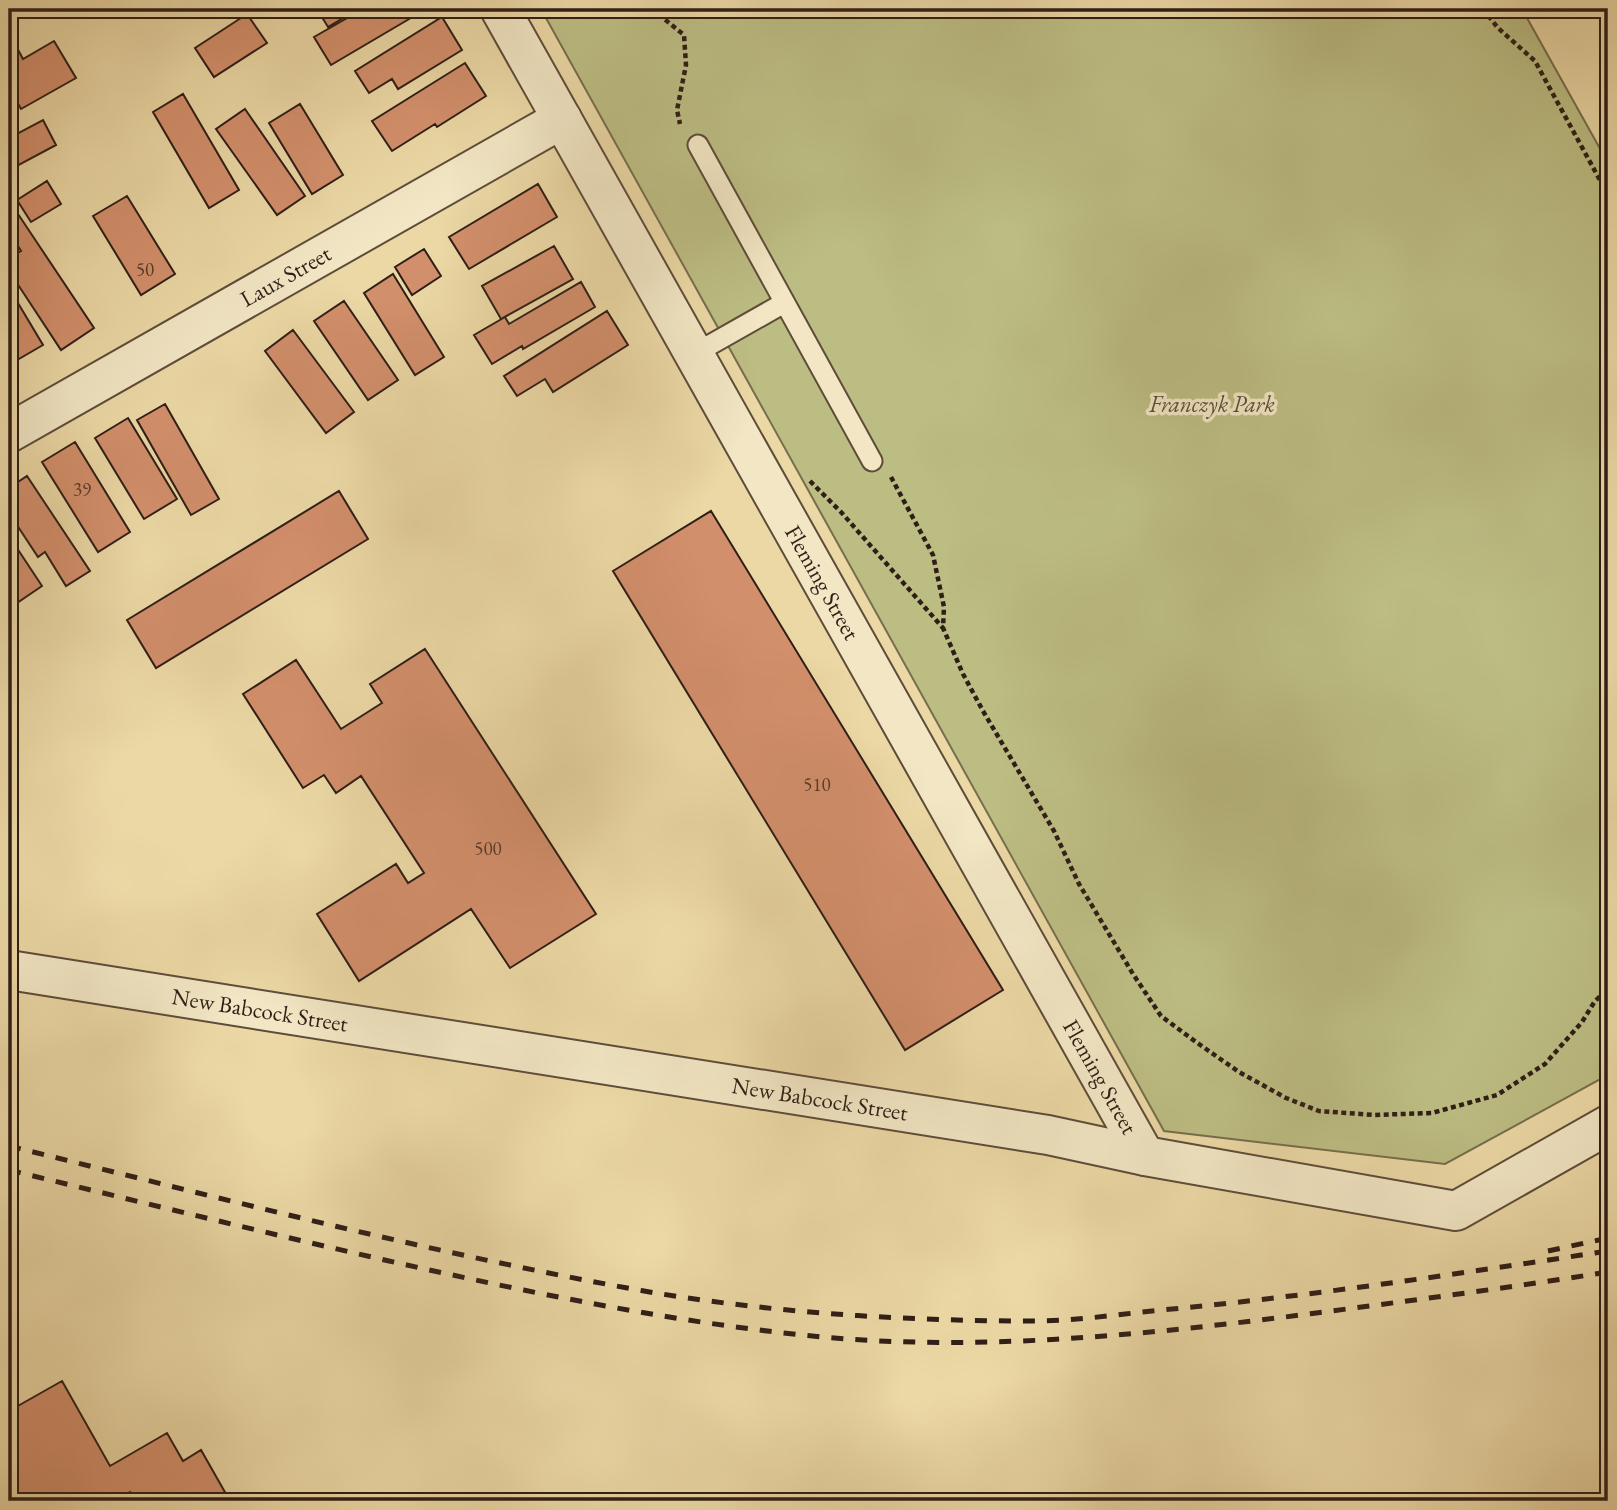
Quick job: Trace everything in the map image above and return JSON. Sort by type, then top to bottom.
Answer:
[{"type":"street","name":"Fleming Street","points":[[500,9],[1145,1156]]},
{"type":"street","name":"Laux Street","points":[[9,433],[562,119]]},
{"type":"street","name":"New Babcock Street","points":[[9,970],[1048,1135],[1145,1156],[1456,1211],[1608,1125]]},
{"type":"lane","points":[[698,145],[872,461]]},
{"type":"lane","points":[[694,354],[785,303]]},
{"type":"path","points":[[652,9],[684,36],[686,65],[677,110],[679,123],[698,145]]},
{"type":"path","points":[[1483,9],[1498,28],[1535,61],[1608,195]]},
{"type":"path","points":[[872,461],[891,476],[933,555],[944,607],[943,628]]},
{"type":"path","points":[[802,474],[841,512],[943,628],[978,702],[1054,831],[1079,884],[1161,1016],[1239,1072],[1286,1098],[1319,1111],[1374,1115],[1432,1113],[1497,1096],[1545,1064],[1582,1022],[1595,1001],[1608,989]]},
{"type":"green space","name":"Franczyk Park","points":[[541,9],[1522,9],[1608,163],[1608,1075],[1445,1164],[1164,1131]]},
{"type":"building","points":[[317,9],[358,9],[328,27]]},
{"type":"building","points":[[363,9],[426,9],[331,65],[314,37]]},
{"type":"building","points":[[247,14],[267,43],[214,77],[195,48]]},
{"type":"building","points":[[442,17],[462,50],[398,89],[392,79],[369,93],[355,71]]},
{"type":"building","points":[[54,41],[76,78],[21,109],[9,88],[9,50],[16,46],[23,59]]},
{"type":"building","points":[[465,63],[486,96],[392,151],[372,121]]},
{"type":"building","points":[[183,94],[239,190],[209,208],[153,112]]},
{"type":"building","points":[[300,104],[343,175],[312,194],[269,123]]},
{"type":"building","points":[[245,109],[305,196],[277,215],[216,129]]},
{"type":"building","points":[[43,120],[56,145],[15,167],[9,155],[9,138]]},
{"type":"building","points":[[47,181],[61,204],[31,222],[17,200]]},
{"type":"building","points":[[538,184],[557,217],[469,269],[449,237]]},
{"type":"building","points":[[127,196],[175,274],[141,295],[93,216]]},
{"type":"building","points":[[18,214],[94,328],[61,350],[9,271],[9,258],[21,251],[9,232],[9,221]]},
{"type":"building","points":[[554,246],[573,279],[501,319],[482,286]]},
{"type":"building","points":[[424,249],[441,276],[412,295],[395,267]]},
{"type":"building","points":[[393,274],[444,357],[415,375],[364,293]]},
{"type":"building","points":[[581,282],[595,307],[492,364],[474,335],[505,317],[509,324]]},
{"type":"building","points":[[9,288],[43,345],[12,363],[9,358]]},
{"type":"building","points":[[344,301],[398,380],[368,400],[314,321]]},
{"type":"building","points":[[607,311],[628,345],[553,392],[545,379],[517,396],[504,376]]},
{"type":"building","points":[[293,330],[354,412],[326,433],[265,351]]},
{"type":"building","points":[[165,404],[219,499],[191,515],[137,420]]},
{"type":"building","points":[[128,418],[177,499],[144,519],[95,438]]},
{"type":"building","points":[[75,442],[130,532],[98,552],[42,462]]},
{"type":"building","points":[[27,476],[90,571],[66,586],[45,552],[38,557],[9,513],[9,488]]},
{"type":"building","points":[[339,491],[368,539],[156,668],[127,620]]},
{"type":"building","points":[[711,511],[1003,990],[905,1050],[613,571]]},
{"type":"building","points":[[9,536],[42,586],[14,605],[9,597]]},
{"type":"building","points":[[425,649],[596,914],[510,968],[471,909],[359,981],[317,914],[396,864],[408,883],[424,873],[361,776],[336,793],[324,775],[303,788],[243,694],[296,660],[341,729],[382,703],[370,684]]},
{"type":"building","points":[[62,1381],[110,1466],[167,1433],[183,1461],[201,1450],[230,1501],[136,1501],[130,1492],[123,1496],[126,1501],[9,1501],[9,1411]]},
{"type":"railway","points":[[9,1146],[325,1224],[484,1260],[692,1299],[838,1314],[985,1321],[1068,1320],[1336,1290],[1608,1251]]},
{"type":"railway","points":[[9,1170],[341,1250],[550,1295],[713,1324],[880,1341],[996,1342],[1170,1330],[1406,1301],[1608,1272]]},
{"type":"railway","points":[[1548,1251],[1608,1238]]}]
